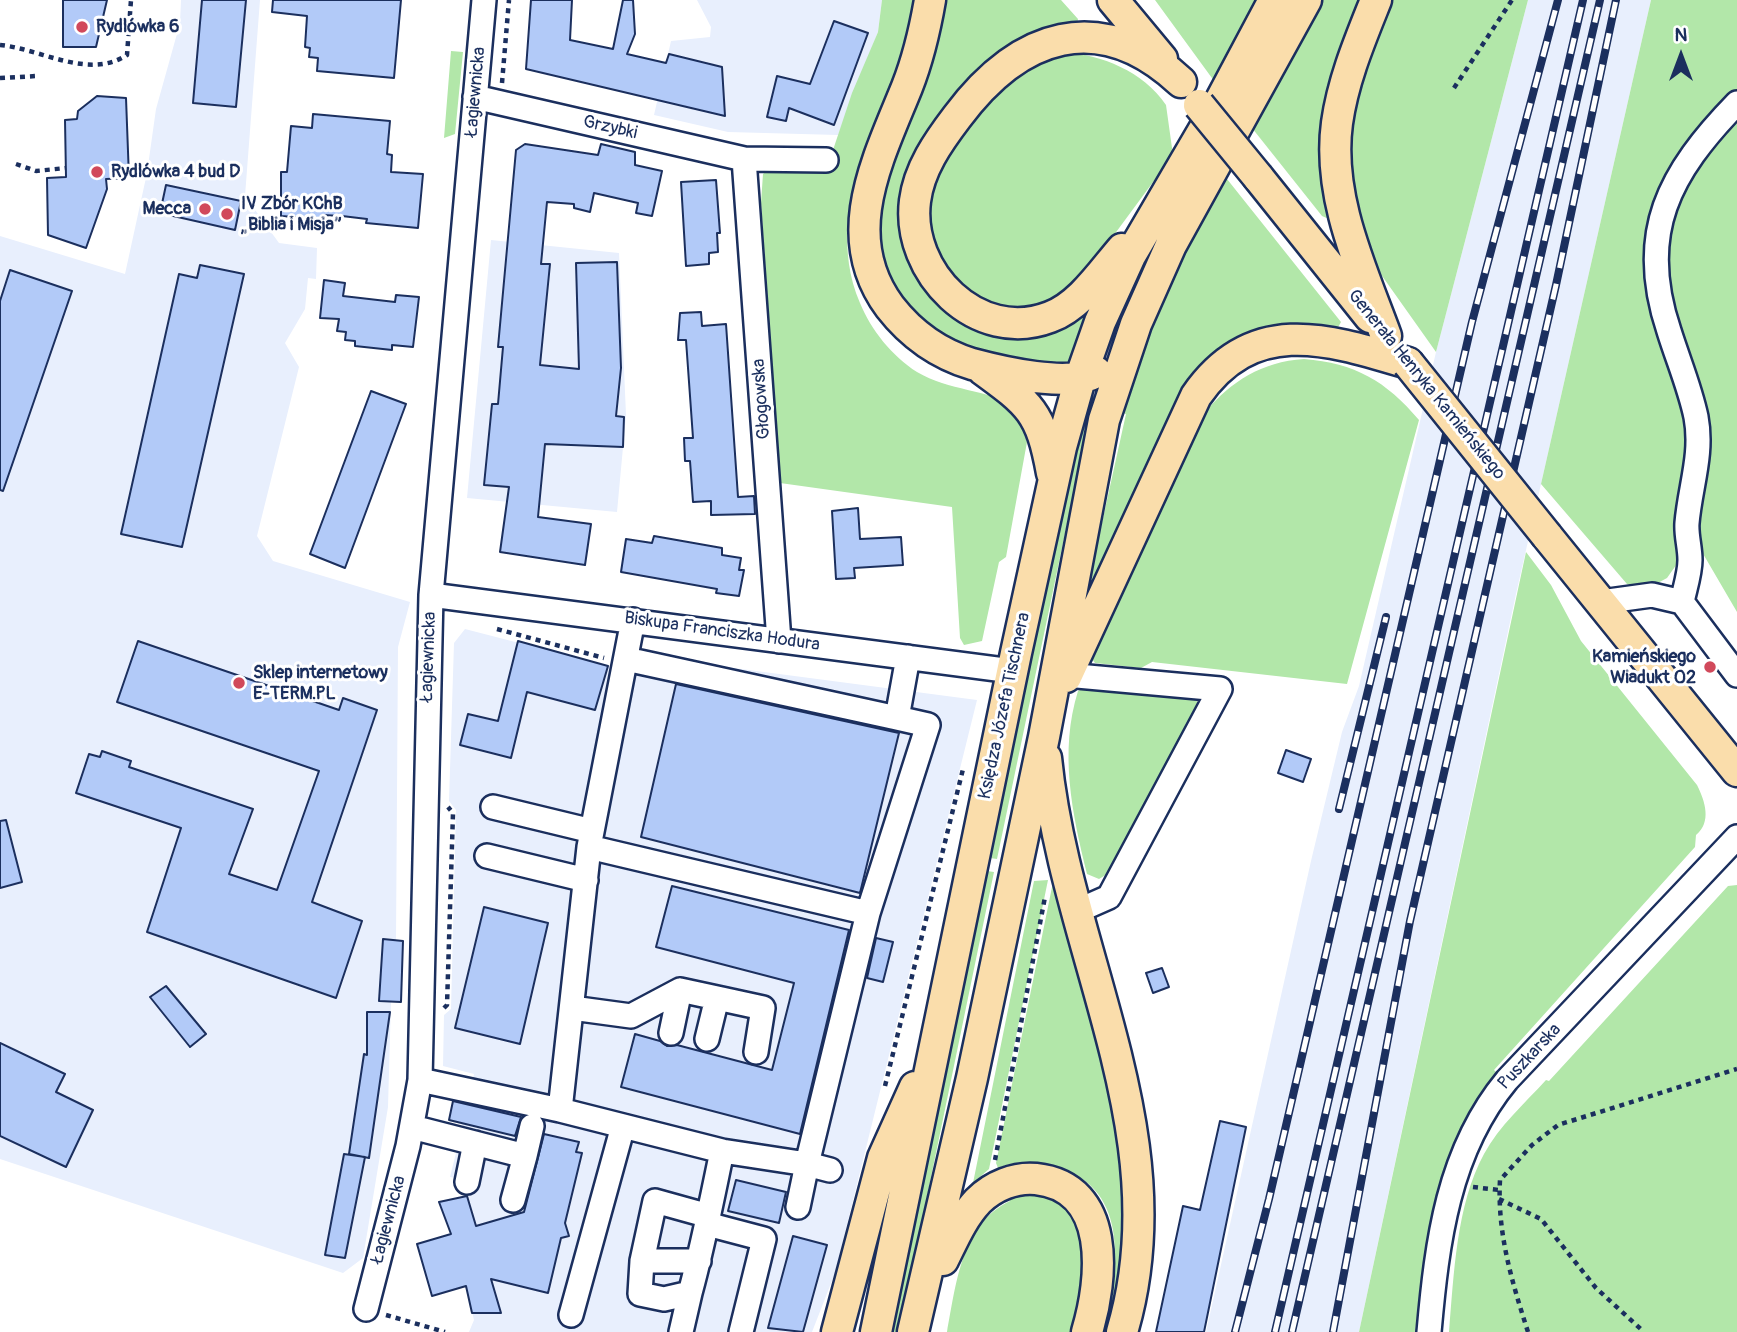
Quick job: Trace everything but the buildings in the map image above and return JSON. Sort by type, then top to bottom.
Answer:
[{"type":"main road","points":[[930,0],[908,84],[871,186],[863,228],[864,247],[871,276],[898,318],[936,348],[977,365],[1052,378],[1080,379],[1107,366],[1131,337]]},
{"type":"main road","name":"Generała Henryka Kamieńskiego","points":[[1113,0],[1208,107],[1258,177],[1737,771]]},
{"type":"main road","points":[[914,1325],[972,1078],[1045,728],[1104,420],[1131,337],[1171,245],[1208,107],[1274,0]]},
{"type":"main road","points":[[1208,107],[1306,0]]},
{"type":"main road","points":[[1376,0],[1344,89],[1337,124],[1335,157],[1345,220],[1386,336]]},
{"type":"main road","points":[[1155,211],[1075,301],[1050,317],[1024,322],[983,316],[960,304],[939,286],[920,252],[914,214],[917,188],[939,141],[990,80],[1031,51],[1062,39],[1103,39],[1144,55],[1208,107]]},
{"type":"main road","name":"Księdza Józefa Tischnera","points":[[876,1332],[1012,671],[1053,484],[1080,379],[1112,294],[1208,107]]},
{"type":"main road","points":[[1122,1332],[1138,1253],[1140,1199],[1137,1151],[1118,1067],[1065,870],[1045,728],[1066,675],[1196,396],[1207,380],[1236,357],[1268,342],[1289,338],[1341,343],[1408,363]]},
{"type":"main road","points":[[977,365],[1024,400],[1036,415],[1047,447],[1053,484]]},
{"type":"main road","points":[[836,1332],[883,1158],[906,1104],[934,1050]]},
{"type":"main road","points":[[914,1325],[965,1217],[979,1200],[999,1186],[1034,1179],[1059,1185],[1072,1192],[1093,1220],[1099,1249],[1098,1268],[1087,1332]]},
{"type":"street","name":"Łagiewnicka","points":[[366,1309],[412,1127],[420,1080],[431,595],[484,0]]},
{"type":"street","name":"Grzybki","points":[[475,97],[744,159],[826,160]]},
{"type":"street","points":[[1682,601],[1690,563],[1686,527],[1695,478],[1698,433],[1689,388],[1662,309],[1656,266],[1657,234],[1665,200],[1684,164],[1737,103]]},
{"type":"street","name":"Głogowska","points":[[744,159],[779,640]]},
{"type":"street","name":"Biskupa Franciszka Hodura","points":[[431,595],[1012,671]]},
{"type":"street","points":[[1601,602],[1652,595],[1682,601],[1737,676]]},
{"type":"street","points":[[560,1110],[591,839],[619,659],[633,620]]},
{"type":"street","points":[[897,718],[908,657]]},
{"type":"street","points":[[619,659],[928,725],[868,913],[798,1206]]},
{"type":"street","points":[[1066,675],[1220,689],[1109,897],[1075,912]]},
{"type":"street","points":[[493,807],[591,839],[868,913]]},
{"type":"street","name":"Puszkarska","points":[[1429,1332],[1439,1247],[1450,1192],[1469,1139],[1486,1109],[1507,1080],[1737,837]]},
{"type":"street","points":[[487,856],[586,880]]},
{"type":"street","points":[[572,1008],[631,1016],[680,990],[717,998],[763,1009],[756,1052]]},
{"type":"street","points":[[671,1033],[680,990]]},
{"type":"street","points":[[707,1039],[717,998]]},
{"type":"street","points":[[420,1080],[560,1110],[722,1151],[830,1170]]},
{"type":"street","points":[[513,1200],[532,1126]]},
{"type":"street","points":[[571,1315],[623,1126]]},
{"type":"street","points":[[412,1127],[525,1156]]},
{"type":"street","points":[[467,1182],[475,1143]]},
{"type":"street","points":[[681,1332],[722,1151]]},
{"type":"street","points":[[690,1293],[664,1299],[640,1294],[642,1261],[655,1201],[764,1239],[741,1332]]},
{"type":"street","points":[[642,1261],[699,1261]]},
{"type":"path","points":[[0,45],[70,63],[114,63],[127,55],[130,46],[131,0]]},
{"type":"path","points":[[502,84],[509,0]]},
{"type":"path","points":[[1454,88],[1512,0]]},
{"type":"path","points":[[0,78],[37,76]]},
{"type":"path","points":[[16,164],[36,171],[65,168]]},
{"type":"path","points":[[497,629],[619,659]]},
{"type":"path","points":[[942,854],[965,762]]},
{"type":"path","points":[[993,1171],[1048,886]]},
{"type":"path","points":[[1528,1332],[1513,1286],[1501,1233],[1500,1180],[1510,1167],[1558,1125],[1737,1069]]},
{"type":"path","points":[[1469,1186],[1499,1190]]},
{"type":"path","points":[[1499,1199],[1541,1219],[1596,1287],[1643,1332]]},
{"type":"path","points":[[366,1309],[445,1332]]},
{"type":"shaded area","points":[[181,0],[260,0],[245,196],[279,243],[317,248],[316,279],[308,278],[305,309],[285,343],[299,367],[257,536],[273,561],[410,602],[398,647],[396,940],[382,940],[379,999],[391,1001],[388,1107],[363,1258],[343,1273],[0,1159],[0,236],[125,274],[147,173],[156,109],[180,23]]},
{"type":"shaded area","points":[[697,0],[882,0],[878,32],[838,135],[728,132],[654,115],[671,41],[710,37],[711,27]]},
{"type":"shaded area","points":[[1528,0],[1651,0],[1516,594],[1359,1332],[1206,1332],[1342,732],[1359,686],[1436,352]]},
{"type":"shaded area","points":[[491,240],[619,253],[626,415],[617,512],[467,498]]},
{"type":"shaded area","points":[[465,629],[608,666],[650,657],[977,700],[835,1273],[812,1332],[469,1332],[474,1320],[466,1286],[432,1296],[417,1244],[451,1234],[439,1201],[442,1204],[465,1197],[461,1179],[450,1177],[463,1125],[449,1120],[454,1100],[467,1103],[474,1074],[443,1066],[444,1015],[451,1009],[456,810],[449,801],[454,643]]},
{"type":"green space","points":[[882,0],[916,0],[895,75],[854,187],[848,225],[849,264],[860,303],[883,342],[917,372],[942,383],[993,397],[1017,407],[1012,413],[1023,428],[1027,442],[1006,557],[999,562],[982,641],[964,645],[960,638],[952,507],[780,483],[761,203],[763,174],[768,169],[827,168],[852,93],[878,32]]},
{"type":"green space","points":[[942,0],[1061,0],[1078,19],[1077,24],[1045,30],[1028,37],[901,199],[900,217],[906,252],[912,268],[932,297],[960,320],[1089,310],[1068,363],[1006,355],[952,340],[935,330],[906,303],[886,268],[878,229],[883,190]]},
{"type":"green space","points":[[1155,0],[1258,0],[1217,85]]},
{"type":"green space","points":[[1321,0],[1362,0],[1323,178],[1329,219],[1322,216],[1252,128]]},
{"type":"green space","points":[[1386,0],[1528,0],[1436,352],[1380,273],[1356,225],[1347,173],[1351,96]]},
{"type":"green space","points":[[1651,0],[1737,0],[1737,93],[1654,204],[1690,421],[1679,561],[1667,578],[1654,585],[1635,587],[1627,584],[1541,484]]},
{"type":"green space","points":[[451,51],[463,52],[455,134],[444,138]]},
{"type":"green space","points":[[1063,52],[1107,61],[1134,74],[1157,93],[1166,105],[1173,155],[1080,281],[1057,300],[1010,312],[953,288],[922,217],[951,139],[1016,72]]},
{"type":"green space","points":[[1737,113],[1737,612],[1695,540],[1701,479],[1663,258],[1679,189]]},
{"type":"green space","points":[[1223,174],[1341,322],[1336,331],[1230,346],[1093,597],[1086,595],[1126,414],[1119,412],[1150,320]]},
{"type":"green space","points":[[1304,359],[1339,365],[1368,376],[1407,406],[1419,420],[1347,684],[1152,662],[1141,668],[1095,663],[1092,659],[1205,412],[1226,391],[1248,375],[1274,364]]},
{"type":"green space","points":[[1081,426],[1087,428],[997,859],[990,858]]},
{"type":"green space","points":[[1526,552],[1551,585],[1581,641],[1697,785],[1706,811],[1704,824],[1696,835],[1695,847],[1494,1070],[1497,1073],[1477,1104],[1448,1166],[1431,1229],[1415,1332],[1359,1332]]},
{"type":"green space","points":[[1082,689],[1138,695],[1139,689],[1185,694],[1198,702],[1109,873],[1099,879],[1087,874],[1070,782],[1069,737],[1078,691]]},
{"type":"green space","points":[[987,871],[994,872],[899,1332],[892,1332]]},
{"type":"green space","points":[[1048,880],[989,1169],[973,1183],[1034,881]]},
{"type":"green space","points":[[1053,882],[1111,1088],[1121,1138],[1126,1234],[1108,1332],[1102,1332],[1115,1260],[1114,1236],[1109,1213],[1098,1194],[1081,1178],[1056,1167],[1027,1162],[998,1168],[996,1163]]},
{"type":"green space","points":[[1737,885],[1737,1332],[1449,1332],[1458,1241],[1467,1195],[1490,1144],[1513,1115],[1546,1080],[1549,1081],[1728,886]]},
{"type":"green space","points":[[1017,1192],[1045,1193],[1072,1209],[1088,1252],[1077,1332],[947,1332],[958,1276],[971,1240],[994,1211],[1010,1201],[1009,1195]]},
{"type":"railway","points":[[1235,1332],[1269,1199],[1472,322],[1558,0]]},
{"type":"railway","points":[[1275,1332],[1583,0]]},
{"type":"railway","points":[[1292,1332],[1600,0]]},
{"type":"railway","points":[[1333,1332],[1410,921],[1556,285],[1616,0]]},
{"type":"railway","points":[[1339,809],[1386,617]]},
{"type":"place","name":"Rydlówka 6","points":[[82,27]]},
{"type":"place","name":"Rydlówka 4 bud D","points":[[97,172]]},
{"type":"place","name":"Mecca","points":[[205,209]]},
{"type":"place","name":"IV Zbór KChB „Biblia i Misja”","points":[[227,214]]},
{"type":"place","name":"Kamieńskiego Wiadukt 02","points":[[1710,667]]},
{"type":"place","name":"Sklep internetowy E-TERM.PL","points":[[239,683]]}]
